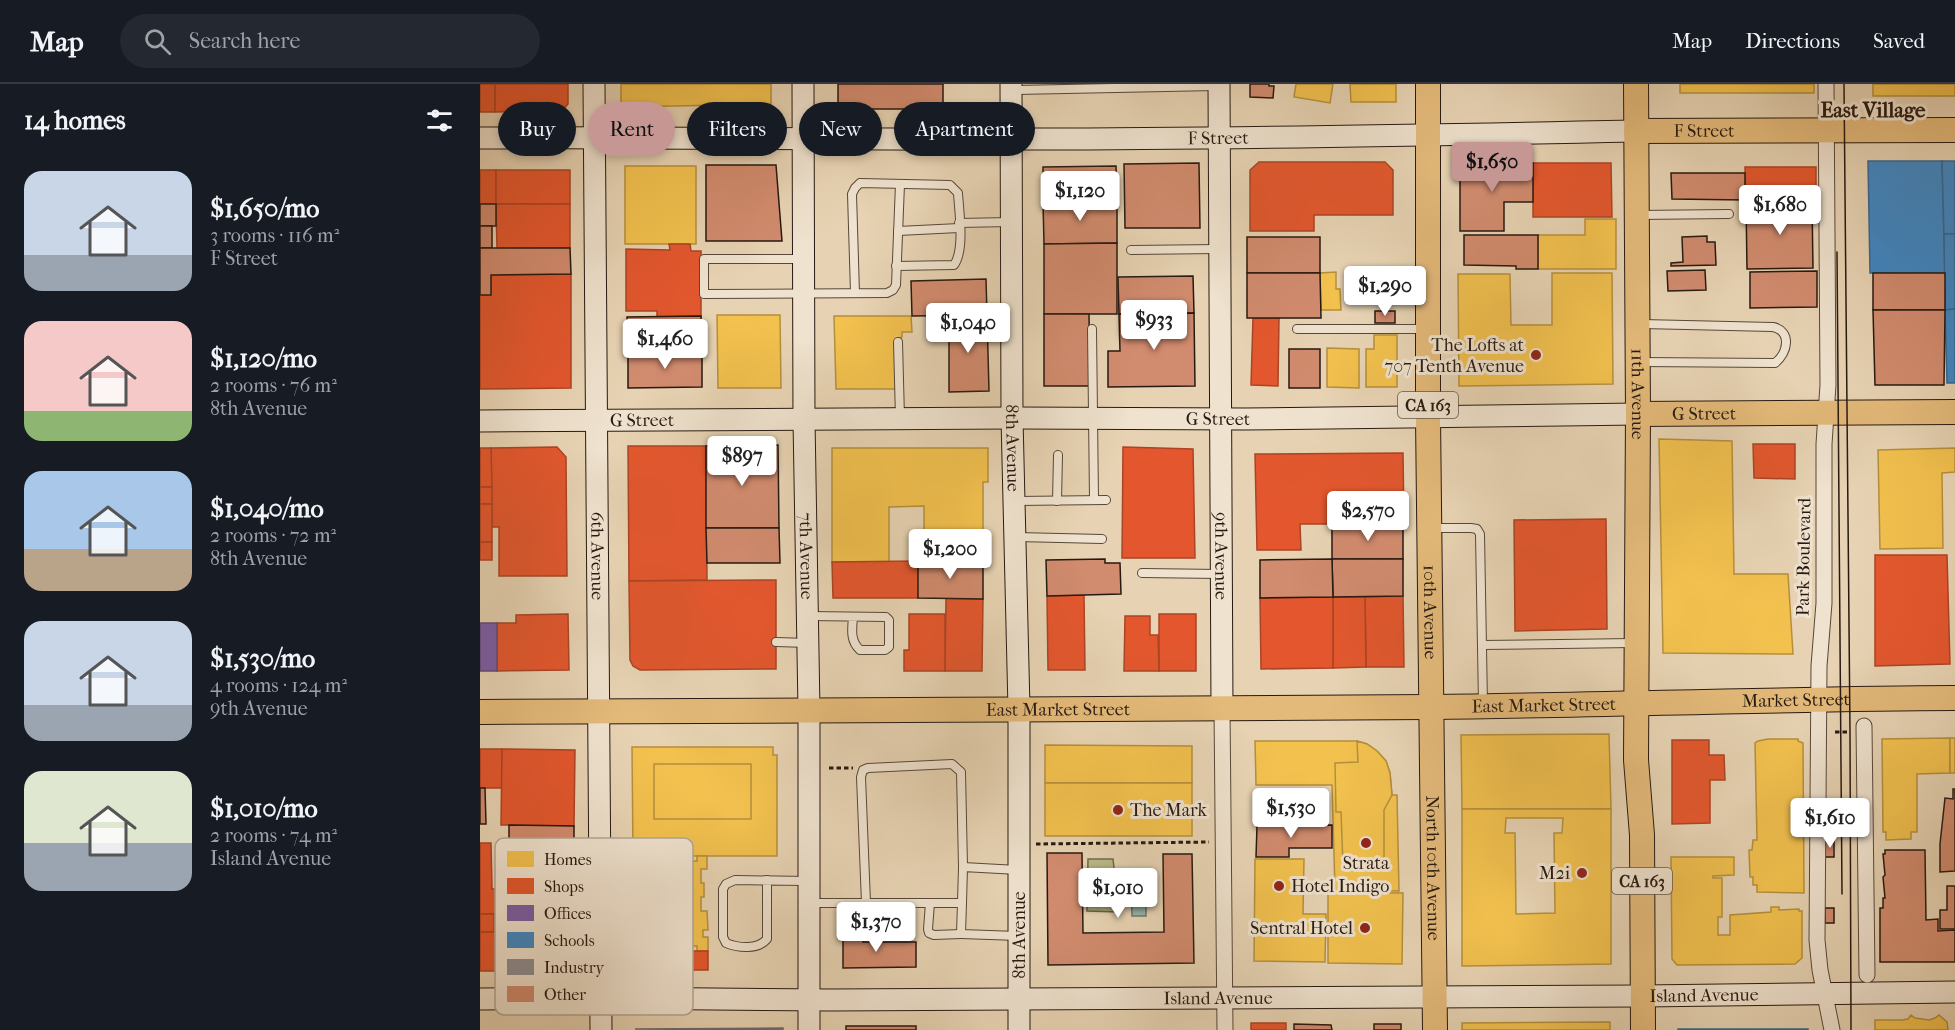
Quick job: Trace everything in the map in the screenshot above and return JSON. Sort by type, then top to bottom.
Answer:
[{"type":"main road","name":"6th Avenue","points":[[594,84],[594,102]]},
{"type":"main road","name":"7th Avenue","points":[[803,84],[803,102]]},
{"type":"main road","name":"10th Avenue","points":[[1428,84],[1428,417],[1433,707]]},
{"type":"main road","name":"11th Avenue","points":[[1636,84],[1638,324],[1636,760],[1641,835],[1643,996]]},
{"type":"main road","name":"9th Avenue","points":[[1219,85],[1222,708]]},
{"type":"main road","name":"F Street","points":[[1035,139],[1636,131],[1955,130]]},
{"type":"main road","name":"F Street","points":[[480,138],[588,137]]},
{"type":"main road","name":"F Street","points":[[675,137],[799,138]]},
{"type":"main road","name":"6th Avenue","points":[[594,156],[600,838]]},
{"type":"main road","name":"7th Avenue","points":[[804,156],[804,420],[809,710],[809,1030]]},
{"type":"main road","name":"8th Avenue","points":[[1011,156],[1012,418],[1019,709],[1019,1030]]},
{"type":"main road","name":"G Street","points":[[480,422],[1012,418],[1221,419],[1955,412]]},
{"type":"main road","name":"Market Street","points":[[1636,704],[1955,698]]},
{"type":"main road","name":"East Market Street","points":[[480,712],[1636,704]]},
{"type":"main road","name":"North 10th Avenue","points":[[1433,707],[1435,1030]]},
{"type":"main road","name":"Island Avenue","points":[[693,999],[1643,996],[1955,992]]},
{"type":"main road","name":"CA 163","points":[[1643,996],[1643,1030]]},
{"type":"street","name":"Park Boulevard","points":[[1826,84],[1828,385],[1824,603],[1819,647],[1817,940],[1820,970],[1832,1030]]},
{"type":"street","name":"9th Avenue","points":[[1222,708],[1225,1030]]},
{"type":"street","points":[[1864,726],[1867,975]]},
{"type":"lane","points":[[1011,87],[1052,91],[1219,85]]},
{"type":"lane","points":[[855,293],[852,194],[855,188],[860,183],[950,185],[958,193],[960,250],[958,260],[954,265],[896,266]]},
{"type":"lane","points":[[804,259],[704,259],[704,294],[804,295],[893,290],[896,285],[900,184]]},
{"type":"lane","points":[[1637,215],[1729,214]]},
{"type":"lane","points":[[898,231],[1011,222]]},
{"type":"lane","points":[[1131,250],[1220,249]]},
{"type":"lane","points":[[1638,324],[1780,328],[1785,335],[1786,350],[1783,357],[1775,363],[1638,362]]},
{"type":"lane","points":[[1092,329],[1094,500]]},
{"type":"lane","points":[[1297,330],[1428,329]]},
{"type":"lane","points":[[898,342],[900,419]]},
{"type":"lane","points":[[1057,501],[1058,455]]},
{"type":"lane","points":[[1014,501],[1106,500]]},
{"type":"lane","points":[[1430,528],[1471,528],[1480,534],[1483,706]]},
{"type":"lane","points":[[1015,537],[1102,539]]},
{"type":"lane","points":[[1142,573],[1222,574]]},
{"type":"lane","points":[[807,616],[853,616],[886,617],[889,620],[889,647],[885,650],[860,650],[855,646],[852,636],[853,616]]},
{"type":"lane","points":[[776,642],[808,643]]},
{"type":"lane","points":[[1482,645],[1636,643]]},
{"type":"lane","points":[[866,903],[861,777],[863,770],[952,764],[961,772],[963,867],[961,934]]},
{"type":"lane","points":[[963,867],[1019,870]]},
{"type":"lane","points":[[767,880],[767,939],[763,944],[755,947],[733,946],[726,943],[723,937],[723,889],[726,884],[735,880],[767,880],[809,881]]},
{"type":"lane","points":[[809,903],[962,903]]},
{"type":"lane","points":[[930,903],[928,929],[934,935],[1019,936]]},
{"type":"path","points":[[830,768],[855,768]]},
{"type":"path","points":[[1019,844],[1223,842]]},
{"type":"green space","points":[[1088,859],[1113,859],[1119,912],[1087,911]]},
{"type":"water","points":[[1131,880],[1146,880],[1146,916],[1132,916]]},
{"type":"building: Homes","points":[[621,84],[771,84],[771,102],[687,102],[687,106],[675,106],[675,102],[621,102]]},
{"type":"building: Homes","points":[[1296,84],[1333,84],[1330,103],[1294,97]]},
{"type":"building: Homes","points":[[1350,84],[1396,84],[1396,102],[1351,102]]},
{"type":"building: Homes","points":[[1680,84],[1814,84],[1814,93],[1680,93]]},
{"type":"building: Homes","points":[[1873,84],[1955,84],[1955,96],[1873,96]]},
{"type":"building: Homes","points":[[625,166],[696,166],[696,244],[625,244]]},
{"type":"building: Homes","points":[[1585,219],[1616,219],[1616,269],[1538,269],[1538,235],[1585,235]]},
{"type":"building: Homes","points":[[1336,272],[1336,289],[1340,289],[1341,310],[1321,310],[1320,273]]},
{"type":"building: Homes","name":"The Lofts at 707 Tenth Avenue","points":[[1552,273],[1612,273],[1613,384],[1459,386],[1458,274],[1510,274],[1511,325],[1552,325]]},
{"type":"building: Homes","points":[[1352,275],[1390,275],[1390,303],[1352,303]]},
{"type":"building: Homes","points":[[717,315],[780,315],[781,388],[718,388]]},
{"type":"building: Homes","points":[[834,316],[911,316],[912,332],[902,332],[902,337],[895,340],[897,389],[836,389]]},
{"type":"building: Homes","points":[[1374,335],[1397,335],[1397,387],[1366,387],[1366,349],[1374,349]]},
{"type":"building: Homes","points":[[1327,348],[1359,349],[1359,388],[1327,387]]},
{"type":"building: Homes","points":[[1659,439],[1732,441],[1734,574],[1788,574],[1793,654],[1663,653]]},
{"type":"building: Homes","points":[[832,448],[988,448],[988,482],[983,482],[983,562],[924,562],[924,506],[889,507],[889,562],[832,562]]},
{"type":"building: Homes","points":[[1955,448],[1955,472],[1942,473],[1943,548],[1880,549],[1878,450]]},
{"type":"building: Homes","name":"M2i","points":[[1609,734],[1611,809],[1462,809],[1461,735]]},
{"type":"building: Homes","points":[[1950,738],[1950,773],[1917,774],[1917,832],[1911,832],[1911,839],[1886,840],[1886,832],[1883,832],[1882,739]]},
{"type":"building: Homes","points":[[1950,738],[1955,738],[1955,773],[1950,773]]},
{"type":"building: Homes","points":[[1768,739],[1798,739],[1803,743],[1804,893],[1757,892],[1757,885],[1753,885],[1753,877],[1750,877],[1749,850],[1752,850],[1753,840],[1757,840],[1755,743]]},
{"type":"building: Homes","name":"Strata","points":[[1255,741],[1357,741],[1377,751],[1386,761],[1390,773],[1392,795],[1397,795],[1399,891],[1335,890],[1332,785],[1256,785]]},
{"type":"building: Homes","points":[[1357,741],[1377,751],[1386,761],[1390,773],[1392,795],[1384,810],[1384,865],[1343,865],[1341,812],[1336,812],[1335,763],[1358,762]]},
{"type":"building: Homes","points":[[1045,745],[1192,746],[1192,783],[1045,783]]},
{"type":"building: Homes","points":[[632,747],[773,747],[773,755],[777,755],[777,856],[693,856],[693,838],[633,838]]},
{"type":"building: Homes","points":[[654,764],[751,764],[751,819],[654,819]]},
{"type":"building: Homes","name":"The Mark","points":[[1045,783],[1192,783],[1192,836],[1045,836]]},
{"type":"building: Homes","name":"M2i","points":[[1462,809],[1611,809],[1611,964],[1462,966]],"holes":[[[1506,818],[1563,818],[1562,833],[1554,833],[1555,913],[1516,914],[1515,833],[1505,833]]]},
{"type":"building: Homes","points":[[697,856],[707,856],[707,869],[701,869],[704,897],[701,897],[701,911],[707,911],[708,930],[703,930],[703,937],[708,937],[708,951],[697,951],[697,946],[693,946],[693,861],[697,861]]},
{"type":"building: Homes","points":[[1671,857],[1734,857],[1734,875],[1713,876],[1713,878],[1722,878],[1722,917],[1718,917],[1718,935],[1730,935],[1730,915],[1771,912],[1771,907],[1779,907],[1779,910],[1799,909],[1802,911],[1802,958],[1795,964],[1677,965],[1672,959]]},
{"type":"building: Homes","name":"Hotel Indigo","points":[[1255,859],[1304,859],[1303,914],[1326,914],[1325,962],[1254,961]]},
{"type":"building: Homes","name":"Sentral Hotel","points":[[1328,892],[1403,893],[1402,964],[1328,963]]},
{"type":"building: Homes","points":[[1911,1015],[1915,1018],[1929,1020],[1939,1015],[1947,1022],[1948,1030],[1875,1030],[1875,1020],[1902,1020],[1908,1019]]},
{"type":"building: Homes","points":[[1610,1022],[1610,1030],[1462,1030],[1462,1023]]},
{"type":"building: Shops","points":[[480,84],[495,84],[495,112],[480,112]]},
{"type":"building: Shops","points":[[495,84],[568,84],[568,102],[498,102],[498,112],[495,112]]},
{"type":"building: Shops","points":[[1259,162],[1385,162],[1393,170],[1393,215],[1314,215],[1314,231],[1250,231],[1250,170]]},
{"type":"building: Shops","points":[[1533,163],[1611,163],[1612,217],[1533,217]]},
{"type":"building: Shops","points":[[1745,167],[1816,167],[1816,202],[1746,203]]},
{"type":"building: Shops","points":[[480,170],[496,170],[496,204],[480,204]]},
{"type":"building: Shops","points":[[496,170],[570,170],[570,204],[496,204]]},
{"type":"building: Shops","points":[[496,204],[570,204],[570,248],[497,249]]},
{"type":"building: Shops","points":[[669,244],[690,244],[691,251],[701,251],[701,316],[657,317],[657,311],[626,311],[626,249],[670,250]]},
{"type":"building: Shops","points":[[571,274],[571,388],[480,389],[480,295],[491,295],[491,275]]},
{"type":"building: Shops","points":[[1253,318],[1279,318],[1278,386],[1251,385]]},
{"type":"building: Shops","points":[[1753,444],[1795,444],[1795,479],[1754,478]]},
{"type":"building: Shops","points":[[628,446],[706,446],[707,580],[629,581]]},
{"type":"building: Shops","points":[[557,447],[566,457],[567,576],[499,576],[499,527],[492,527],[491,448]]},
{"type":"building: Shops","points":[[1123,447],[1193,449],[1195,558],[1122,558]]},
{"type":"building: Shops","points":[[480,448],[491,448],[492,487],[480,487]]},
{"type":"building: Shops","points":[[1403,453],[1404,524],[1300,524],[1301,550],[1257,550],[1255,454]]},
{"type":"building: Shops","points":[[480,487],[492,487],[492,504],[480,504]]},
{"type":"building: Shops","points":[[480,504],[492,504],[492,542],[480,542]]},
{"type":"building: Shops","points":[[1606,519],[1607,629],[1515,631],[1514,520]]},
{"type":"building: Shops","points":[[480,542],[492,542],[492,560],[480,560]]},
{"type":"building: Shops","points":[[1875,555],[1947,555],[1950,664],[1875,666]]},
{"type":"building: Shops","points":[[918,561],[918,598],[833,598],[832,562]]},
{"type":"building: Shops","points":[[776,580],[776,669],[640,670],[633,666],[630,660],[629,581]]},
{"type":"building: Shops","points":[[1084,595],[1085,670],[1048,670],[1047,596]]},
{"type":"building: Shops","points":[[1403,596],[1404,667],[1366,667],[1365,597]]},
{"type":"building: Shops","points":[[1333,597],[1365,597],[1366,667],[1333,668]]},
{"type":"building: Shops","points":[[1333,597],[1333,668],[1261,669],[1260,598]]},
{"type":"building: Shops","points":[[946,598],[983,599],[982,671],[945,671]]},
{"type":"building: Shops","points":[[568,614],[569,670],[497,671],[497,623],[516,623],[516,615]]},
{"type":"building: Shops","points":[[909,614],[945,614],[945,671],[904,671],[904,650],[909,650]]},
{"type":"building: Shops","points":[[1159,614],[1196,614],[1196,671],[1159,671]]},
{"type":"building: Shops","points":[[1125,616],[1150,616],[1150,635],[1158,635],[1159,671],[1124,671]]},
{"type":"building: Shops","points":[[1672,740],[1709,740],[1709,755],[1724,755],[1725,780],[1710,780],[1710,823],[1672,824]]},
{"type":"building: Shops","points":[[480,749],[502,749],[502,788],[480,788]]},
{"type":"building: Shops","points":[[502,749],[575,750],[574,826],[501,825]]},
{"type":"building: Shops","points":[[480,843],[491,843],[495,914],[480,914]]},
{"type":"building: Shops","points":[[480,914],[494,914],[494,932],[480,932]]},
{"type":"building: Shops","points":[[480,932],[495,932],[495,971],[480,971]]},
{"type":"building: Shops","points":[[693,951],[708,951],[708,970],[693,970]]},
{"type":"building: Shops","points":[[1251,1023],[1286,1023],[1286,1030],[1251,1030]]},
{"type":"building: Offices","points":[[480,623],[497,623],[497,671],[480,671]]},
{"type":"building: Schools","points":[[1868,161],[1942,161],[1945,273],[1870,273]]},
{"type":"building: Schools","points":[[1942,161],[1955,161],[1955,234],[1944,234]]},
{"type":"building: Schools","points":[[1944,234],[1955,234],[1955,309],[1945,310]]},
{"type":"building: Schools","points":[[1955,309],[1955,383],[1947,383],[1945,310]]},
{"type":"building: Schools","points":[[1808,1029],[1808,1030],[1678,1030]]},
{"type":"building: Industry","points":[[783,1028],[783,1030],[635,1029]]},
{"type":"building: Other","points":[[838,84],[943,84],[943,102],[894,102],[894,109],[882,109],[882,102],[838,102]]},
{"type":"building: Other","points":[[1250,84],[1274,86],[1273,98],[1250,97]]},
{"type":"building: Other","points":[[1199,163],[1200,228],[1125,228],[1124,164]]},
{"type":"building: Other","points":[[1533,163],[1533,202],[1504,202],[1504,231],[1460,231],[1460,164]]},
{"type":"building: Other","points":[[706,165],[776,165],[782,241],[706,241]]},
{"type":"building: Other","points":[[1116,166],[1117,201],[1043,202],[1043,167]]},
{"type":"building: Other","points":[[1671,173],[1745,173],[1745,200],[1672,199]]},
{"type":"building: Other","points":[[1117,201],[1117,243],[1044,244],[1043,202]]},
{"type":"building: Other","points":[[1812,202],[1813,268],[1747,269],[1746,203]]},
{"type":"building: Other","points":[[480,204],[496,204],[496,226],[480,226]]},
{"type":"building: Other","points":[[480,226],[492,226],[492,248],[480,248]]},
{"type":"building: Other","points":[[1464,235],[1538,235],[1538,269],[1516,269],[1516,266],[1464,265]]},
{"type":"building: Other","points":[[1707,236],[1707,242],[1715,242],[1716,265],[1671,266],[1671,263],[1683,262],[1682,237]]},
{"type":"building: Other","points":[[1247,237],[1320,237],[1320,273],[1247,273]]},
{"type":"building: Other","points":[[1117,243],[1117,314],[1044,314],[1044,244]]},
{"type":"building: Other","points":[[480,248],[570,248],[571,274],[491,275],[491,295],[480,295]]},
{"type":"building: Other","points":[[1705,270],[1706,290],[1668,291],[1667,271]]},
{"type":"building: Other","points":[[1817,271],[1817,307],[1750,308],[1750,272]]},
{"type":"building: Other","points":[[1247,273],[1320,273],[1321,318],[1247,318]]},
{"type":"building: Other","points":[[1873,273],[1945,273],[1945,310],[1873,310]]},
{"type":"building: Other","points":[[1193,276],[1194,313],[1119,314],[1118,277]]},
{"type":"building: Other","points":[[986,279],[987,315],[912,316],[911,281]]},
{"type":"building: Other","points":[[1873,310],[1945,310],[1944,385],[1875,385]]},
{"type":"building: Other","points":[[1375,311],[1395,311],[1395,323],[1375,323]]},
{"type":"building: Other","points":[[1194,313],[1195,386],[1108,387],[1108,351],[1120,351],[1119,314]]},
{"type":"building: Other","points":[[1044,314],[1089,314],[1090,386],[1044,386]]},
{"type":"building: Other","points":[[949,315],[987,315],[989,391],[949,392]]},
{"type":"building: Other","points":[[701,316],[702,352],[628,353],[627,317]]},
{"type":"building: Other","points":[[1289,349],[1320,349],[1320,388],[1289,388]]},
{"type":"building: Other","points":[[702,352],[702,387],[628,388],[628,353]]},
{"type":"building: Other","points":[[778,445],[779,528],[706,528],[706,446]]},
{"type":"building: Other","points":[[1403,525],[1403,559],[1332,559],[1332,526]]},
{"type":"building: Other","points":[[706,528],[779,528],[780,563],[707,563]]},
{"type":"building: Other","points":[[1105,559],[1105,563],[1120,563],[1121,594],[1047,596],[1046,560]]},
{"type":"building: Other","points":[[1332,559],[1403,559],[1403,596],[1333,597]]},
{"type":"building: Other","points":[[1332,559],[1333,597],[1260,598],[1260,560]]},
{"type":"building: Other","points":[[918,561],[983,562],[983,599],[918,598]]},
{"type":"building: Other","points":[[480,788],[485,788],[486,824],[480,824]]},
{"type":"building: Other","points":[[1953,789],[1955,789],[1955,871],[1940,872],[1940,844],[1945,798],[1953,799]]},
{"type":"building: Other","points":[[509,825],[574,826],[574,838],[509,838]]},
{"type":"building: Other","points":[[1332,825],[1332,848],[1289,848],[1289,857],[1256,857],[1257,826]]},
{"type":"building: Other","points":[[1825,841],[1834,841],[1834,857],[1825,857]]},
{"type":"building: Other","points":[[1885,850],[1925,850],[1926,920],[1938,919],[1938,931],[1955,930],[1955,962],[1880,962],[1880,908],[1883,908],[1883,898],[1885,898],[1883,854]]},
{"type":"building: Other","points":[[1047,853],[1082,853],[1083,933],[1164,932],[1163,854],[1192,854],[1194,963],[1048,965]]},
{"type":"building: Other","points":[[1947,886],[1955,886],[1955,929],[1940,929],[1940,910],[1947,910]]},
{"type":"building: Other","points":[[1825,908],[1834,908],[1834,923],[1825,923]]},
{"type":"building: Other","points":[[843,930],[863,930],[863,942],[916,942],[916,967],[843,968]]},
{"type":"building: Other","points":[[1294,1024],[1331,1025],[1332,1030],[1294,1030]]},
{"type":"building: Other","points":[[1374,1024],[1401,1024],[1401,1030],[1374,1030]]},
{"type":"building: Other","points":[[846,1026],[916,1026],[916,1030],[846,1030]]},
{"type":"tram line","points":[[1844,84],[1851,1030]]},
{"type":"tram line","points":[[1837,252],[1842,894]]},
{"type":"place","name":"The Lofts at 707 Tenth Avenue","points":[[1536,355]]},
{"type":"place","name":"The Mark","points":[[1118,810]]},
{"type":"place","name":"Strata","points":[[1366,843]]},
{"type":"place","name":"M2i","points":[[1582,873]]},
{"type":"place","name":"Hotel Indigo","points":[[1279,886]]},
{"type":"place","name":"Sentral Hotel","points":[[1365,928]]},
{"type":"district","name":"East Village","points":[[1873,110]]}]
